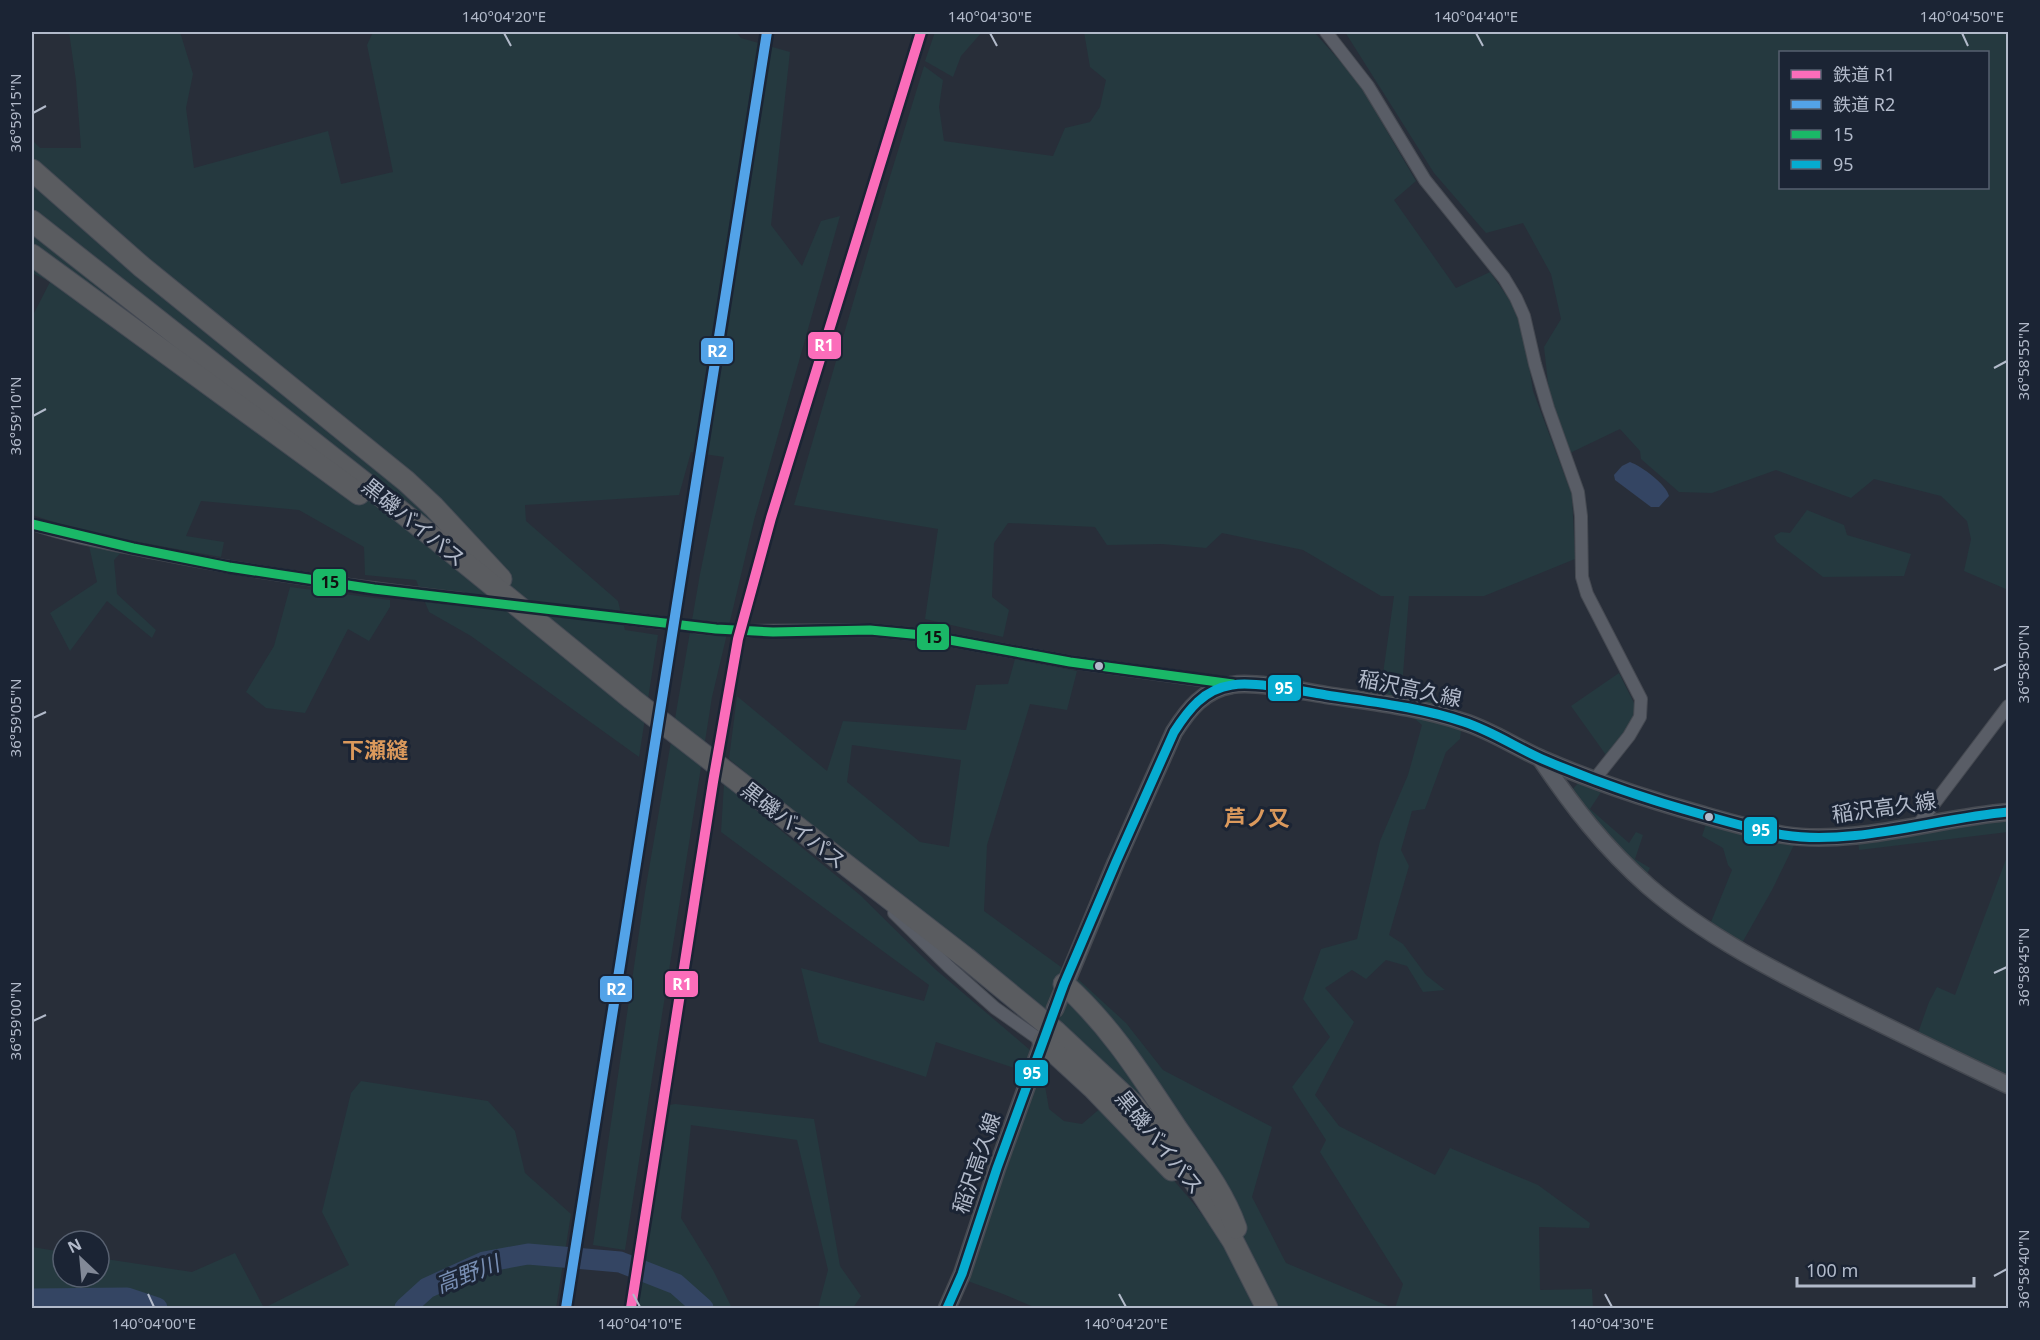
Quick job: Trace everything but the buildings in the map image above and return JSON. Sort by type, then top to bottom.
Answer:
[{"type":"highway","points":[[32,170],[142,267],[406,481],[467,542],[554,636]]},
{"type":"highway","name":"黒磯バイパス","points":[[32,221],[437,540],[632,699],[1012,994],[1064,1039],[1127,1098],[1189,1173],[1238,1250],[1267,1308]]},
{"type":"highway","points":[[32,255],[334,477],[381,508],[437,540]]},
{"type":"highway","points":[[1064,984],[1086,1003],[1122,1047],[1216,1185],[1230,1210],[1236,1229],[1238,1250]]},
{"type":"highway","points":[[1044,1037],[1171,1170],[1238,1250]]},
{"type":"main road","name":"稲沢高久線","points":[[1055,1009],[1120,852],[1174,732],[1198,700],[1211,691],[1233,684],[1288,689],[1419,710],[1465,722],[1501,737],[1539,758],[1594,780],[1678,808],[1783,835],[1808,838],[1826,837],[2008,812]]},
{"type":"main road","points":[[1539,758],[1574,808],[1602,841],[1649,886],[1711,933],[1811,989],[2008,1085]]},
{"type":"main road","name":"稲沢高久線","points":[[947,1308],[962,1274],[1044,1037]]},
{"type":"street","points":[[1326,32],[1368,86],[1425,180],[1504,278],[1524,316],[1548,408],[1578,492],[1581,516],[1582,577],[1587,594],[1641,699],[1640,717],[1629,736],[1594,780]]},
{"type":"street","points":[[32,524],[122,546],[229,567],[375,589],[462,599]]},
{"type":"street","points":[[623,618],[663,623]]},
{"type":"street","points":[[696,627],[716,629]]},
{"type":"street","points":[[744,631],[870,630],[922,634],[1070,662],[1233,684]]},
{"type":"street","points":[[1918,825],[2008,706]]},
{"type":"street","points":[[860,876],[948,967],[994,1008],[1044,1037]]},
{"type":"shaded area","points":[[69,32],[180,32],[193,74],[186,108],[194,168],[328,131],[341,184],[393,172],[367,45],[373,32],[736,32],[741,38],[790,52],[771,225],[802,266],[821,221],[840,216],[754,520],[712,697],[625,1250],[593,1245],[645,892],[700,574],[724,457],[691,452],[679,495],[525,505],[526,521],[618,601],[625,630],[658,635],[639,757],[471,636],[429,612],[416,580],[365,575],[364,547],[299,510],[201,501],[186,536],[224,542],[221,557],[132,541],[114,560],[117,594],[156,630],[152,638],[107,601],[70,651],[50,613],[97,582],[86,532],[32,515],[32,317],[50,282],[32,273],[32,140],[40,148],[81,148],[76,81]]},
{"type":"shaded area","points":[[935,32],[982,32],[961,56],[953,77],[925,61]]},
{"type":"shaded area","points":[[1084,32],[1314,32],[1357,80],[1416,181],[1394,200],[1456,288],[1490,272],[1512,303],[1524,334],[1533,391],[1572,495],[1575,559],[1484,596],[1409,596],[1402,688],[1433,693],[1446,724],[1461,731],[1460,739],[1446,752],[1425,809],[1412,811],[1401,850],[1409,866],[1389,935],[1403,944],[1426,975],[1445,990],[1423,992],[1407,966],[1386,960],[1366,979],[1352,970],[1325,988],[1354,1022],[1315,1095],[1339,1126],[1435,1175],[1450,1148],[1538,1185],[1590,1223],[1589,1228],[1539,1227],[1540,1290],[1592,1289],[1593,1308],[1395,1308],[1403,1284],[1320,1152],[1326,1140],[1292,1087],[1330,1037],[1303,999],[1321,949],[1357,939],[1380,841],[1408,775],[1422,725],[1389,697],[1380,695],[1394,596],[1381,596],[1303,550],[1222,533],[1206,548],[1162,544],[1107,545],[1095,527],[1008,523],[994,543],[992,597],[1009,610],[1003,637],[925,619],[938,529],[794,505],[924,66],[943,80],[939,107],[944,141],[1053,156],[1065,128],[1090,122],[1100,107],[1106,80],[1090,67]]},
{"type":"shaded area","points":[[1345,32],[2008,32],[2008,590],[1964,571],[1971,539],[1967,521],[1941,496],[1874,479],[1851,498],[1776,470],[1712,493],[1679,492],[1641,459],[1640,451],[1620,429],[1570,453],[1549,392],[1544,347],[1561,319],[1551,274],[1523,223],[1486,233],[1434,173]]},
{"type":"shaded area","points":[[1807,510],[1844,525],[1847,535],[1911,554],[1904,576],[1823,577],[1777,542],[1774,536],[1781,532],[1790,533]]},
{"type":"shaded area","points":[[290,587],[390,600],[390,607],[369,641],[348,629],[305,713],[266,708],[246,692],[274,646]]},
{"type":"shaded area","points":[[1015,659],[1077,671],[1067,710],[1030,704],[987,845],[984,911],[1079,980],[1126,1023],[1163,1070],[1272,1127],[1252,1197],[1286,1263],[1393,1308],[1279,1308],[1255,1261],[1206,1181],[802,819],[729,759],[737,696],[827,771],[843,721],[966,730],[976,685],[1008,684]],"holes":[[[852,745],[961,760],[949,847],[920,842],[847,782]]]},
{"type":"shaded area","points":[[1619,673],[1636,707],[1632,724],[1606,755],[1571,706]]},
{"type":"shaded area","points":[[1580,781],[1603,789],[1590,809],[1629,843],[1636,832],[1643,835],[1635,859],[1650,868],[1647,874],[1589,815],[1572,790]]},
{"type":"shaded area","points":[[724,784],[860,895],[935,969],[1030,1050],[1023,1071],[936,1042],[926,1077],[819,1042],[801,968],[924,1001],[929,985],[721,832]]},
{"type":"shaded area","points":[[2008,820],[2008,832],[1859,850],[1858,841]]},
{"type":"shaded area","points":[[1707,821],[1795,843],[1742,943],[1711,922],[1732,870],[1728,865],[1723,848],[1702,836]]},
{"type":"shaded area","points":[[2008,854],[2008,1079],[1918,1033],[1937,987],[1955,995]]},
{"type":"shaded area","points":[[1035,1078],[1045,1086],[1049,1109],[1064,1121],[1082,1124],[1103,1106],[1150,1154],[1195,1205],[1222,1242],[1254,1308],[1036,1308],[965,1280]]},
{"type":"shaded area","points":[[361,1081],[488,1101],[515,1131],[525,1173],[571,1214],[556,1308],[264,1308],[349,1265],[322,1212],[351,1093]]},
{"type":"shaded area","points":[[669,1105],[814,1119],[840,1266],[861,1296],[853,1308],[818,1308],[828,1270],[797,1140],[691,1125],[681,1218],[713,1270],[732,1308],[638,1308]]},
{"type":"shaded area","points":[[32,1247],[51,1250],[51,1289],[111,1289],[111,1260],[192,1272],[235,1253],[264,1308],[32,1308]]},
{"type":"water","points":[[1630,462],[1652,476],[1667,491],[1669,496],[1659,507],[1651,507],[1615,480],[1614,475],[1622,466]]},
{"type":"waterway","name":"高野川","points":[[405,1308],[427,1288],[484,1262],[528,1254],[620,1262],[676,1284],[703,1308]]},
{"type":"waterway","name":"高野川","points":[[32,1299],[127,1298],[157,1308]]},
{"type":"tunnel","points":[[462,599],[623,618]]},
{"type":"tunnel","points":[[663,623],[696,627]]},
{"type":"tunnel","points":[[716,629],[744,631]]},
{"type":"rail line","name":"R2","points":[[566,1308],[767,32]]},
{"type":"rail line","name":"R1","points":[[631,1308],[713,782],[738,639],[771,518],[921,32]]},
{"type":"transit line","name":"15","points":[[32,524],[133,548],[229,567],[374,589],[716,629],[773,632],[870,630],[922,635],[1070,662],[1233,684]]},
{"type":"transit line","name":"95","points":[[947,1308],[962,1274],[997,1168],[1064,984],[1116,862],[1174,732],[1191,709],[1213,691],[1232,685],[1265,685],[1430,712],[1494,734],[1542,759],[1620,789],[1721,820],[1784,835],[1839,837],[2008,812]]},
{"type":"district","name":"下瀬縫","points":[[375,749]]},
{"type":"district","name":"芦ノ又","points":[[1257,817]]}]
